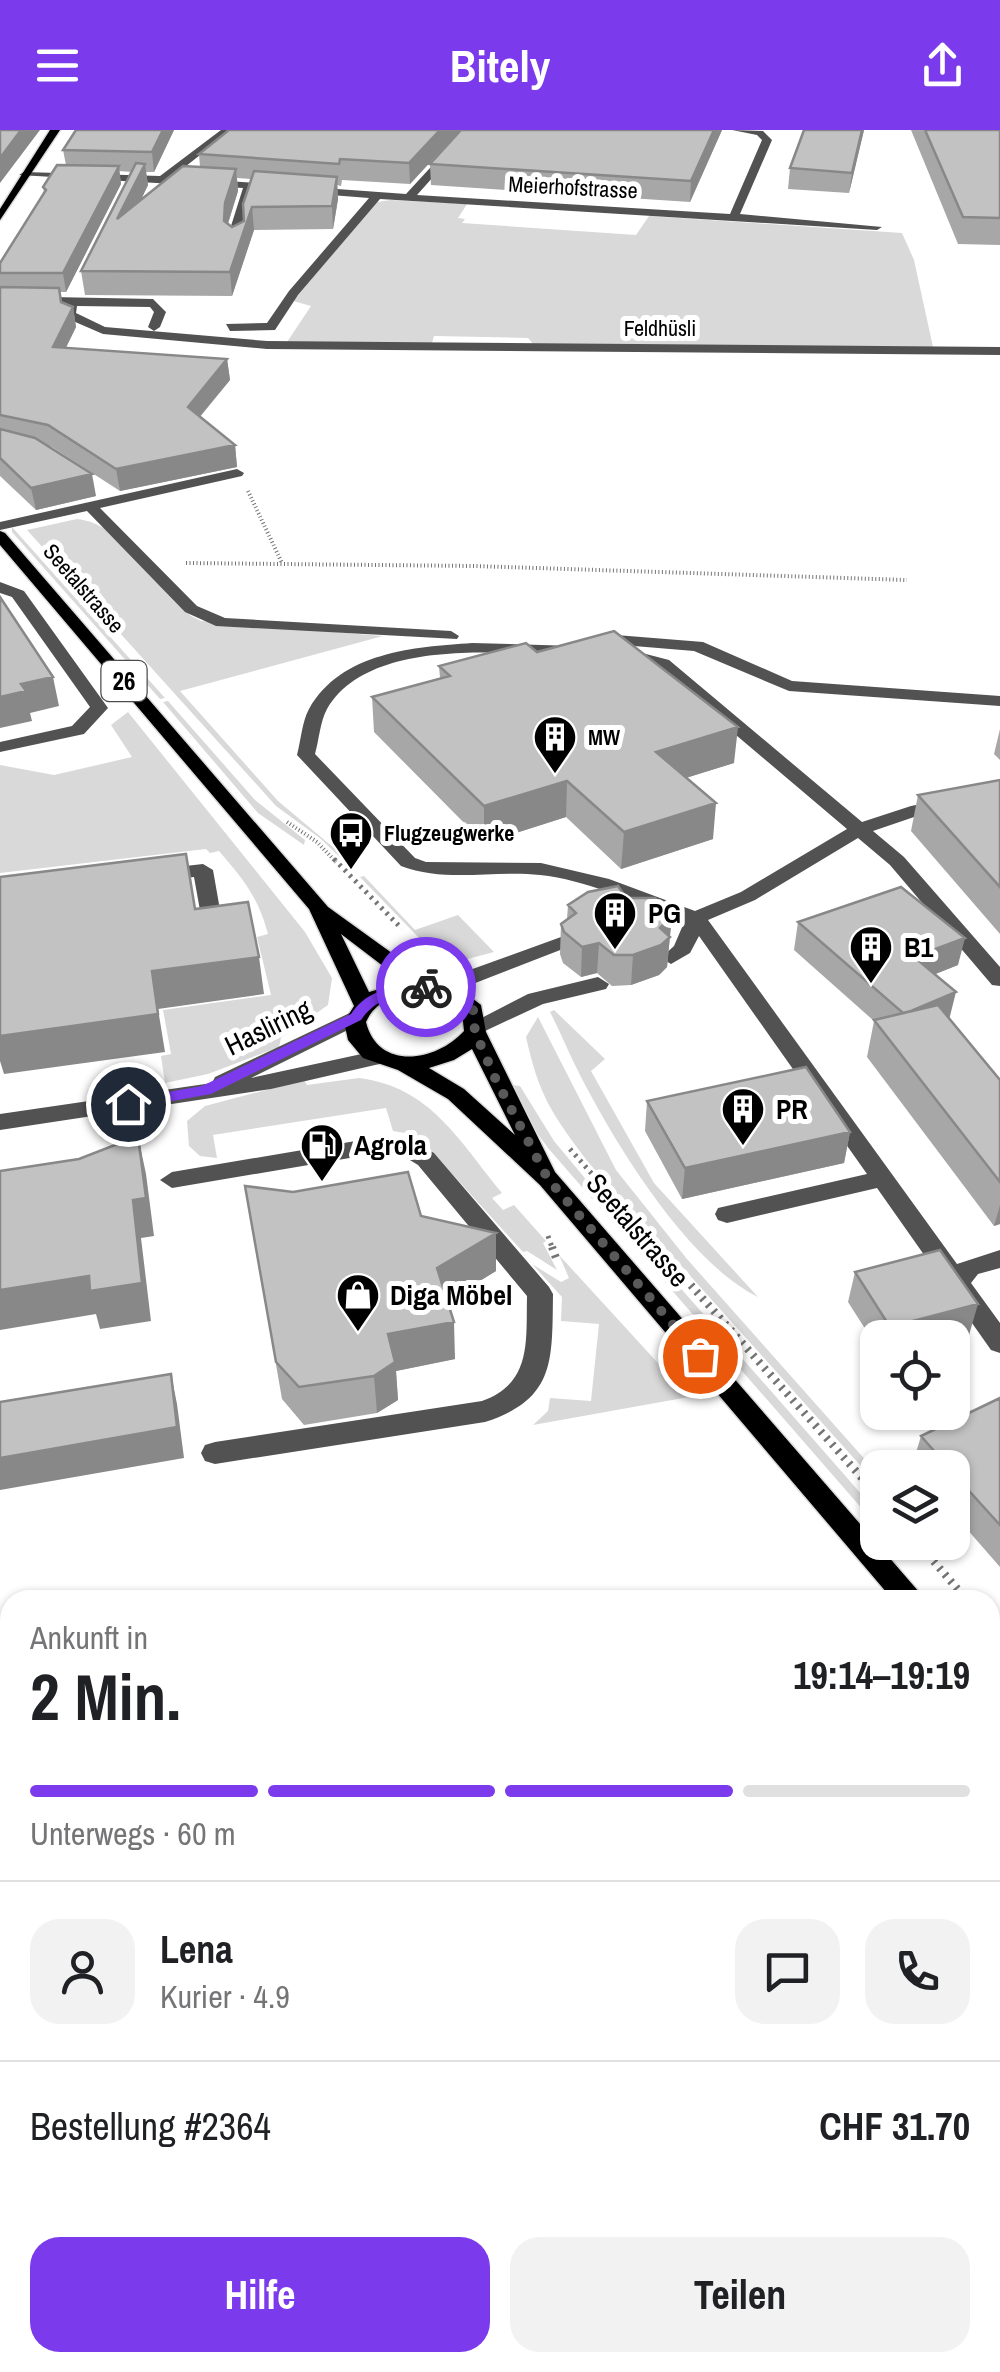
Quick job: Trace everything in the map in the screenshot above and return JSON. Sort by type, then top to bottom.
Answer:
[{"type":"main road","points":[[0,217],[56,130]]},
{"type":"main road","name":"Seetalstrasse","points":[[0,536],[318,907],[432,988]]},
{"type":"main road","name":"Seetalstrasse","points":[[318,907],[360,1011]]},
{"type":"main road","points":[[396,988],[432,988],[467,1003],[476,1029],[461,1050],[449,1056],[392,1060],[358,1039],[360,1011],[396,988]]},
{"type":"main road","name":"Seetalstrasse","points":[[476,1029],[503,1094],[548,1179]]},
{"type":"main road","name":"Seetalstrasse","points":[[392,1060],[456,1094],[548,1179],[901,1590]]},
{"type":"street","points":[[162,179],[226,130]]},
{"type":"street","points":[[408,197],[470,130]]},
{"type":"street","points":[[734,217],[767,140],[760,133],[737,130]]},
{"type":"street","name":"Meierhofstrasse","points":[[24,176],[134,177],[877,227]]},
{"type":"street","points":[[126,192],[134,177]]},
{"type":"street","points":[[236,244],[236,226],[249,186]]},
{"type":"street","points":[[88,302],[88,314],[98,320],[154,327],[271,327],[293,293],[377,196]]},
{"type":"street","points":[[0,238],[15,238]]},
{"type":"street","points":[[71,306],[80,286]]},
{"type":"street","points":[[0,300],[71,306]]},
{"type":"street","points":[[52,316],[88,302],[153,303],[160,312],[154,327]]},
{"type":"street","name":"Feldhüsli","points":[[71,306],[103,330],[319,346],[1000,351]]},
{"type":"street","points":[[0,526],[237,473]]},
{"type":"street","points":[[95,483],[114,499]]},
{"type":"street","points":[[89,505],[190,609],[222,624],[579,639]]},
{"type":"street","points":[[0,586],[18,594],[99,708],[78,730],[0,748]]},
{"type":"street","points":[[598,640],[697,646],[788,686],[1000,701]]},
{"type":"street","points":[[1000,980],[897,862],[663,664],[630,652],[470,648],[418,653],[364,668],[344,679],[318,708],[306,755],[408,862],[424,868],[541,869],[602,882],[696,918],[1000,1343]]},
{"type":"street","points":[[631,920],[696,918],[750,893],[860,830],[915,810],[1000,794]]},
{"type":"street","points":[[129,879],[203,870],[213,927]]},
{"type":"street","points":[[671,958],[682,949],[696,918]]},
{"type":"street","points":[[432,988],[561,943]]},
{"type":"street","points":[[476,1029],[536,999],[598,984]]},
{"type":"street","name":"Hasliring","points":[[206,1091],[360,1011]]},
{"type":"street","name":"Hasliring","points":[[0,1122],[392,1060]]},
{"type":"street","points":[[172,1180],[385,1144],[406,1147],[426,1160],[540,1294],[538,1340],[530,1380],[514,1399],[485,1411],[216,1454]]},
{"type":"street","points":[[726,1214],[882,1178]]},
{"type":"street","points":[[957,1283],[970,1266],[1000,1259]]},
{"type":"path","points":[[237,473],[282,563]]},
{"type":"path","points":[[150,564],[282,563],[907,580]]},
{"type":"path","points":[[567,1144],[860,1476]]},
{"type":"path","points":[[933,1560],[958,1590]]},
{"type":"shaded area","points":[[377,202],[467,204],[458,218],[465,219],[462,223],[636,235],[649,216],[902,233],[914,260],[933,347],[534,345],[528,338],[434,336],[431,346],[287,342],[311,306],[293,301]]},
{"type":"shaded area","points":[[77,519],[109,531],[125,543],[191,616],[201,621],[383,636],[180,691],[278,801],[353,864],[349,866],[321,839],[276,806],[27,530]]},
{"type":"shaded area","points":[[12,527],[165,698],[160,699],[12,532]]},
{"type":"shaded area","points":[[168,701],[255,800],[305,840],[304,845],[258,813],[163,702]]},
{"type":"shaded area","points":[[128,712],[305,932],[332,978],[328,1005],[281,1038],[279,1047],[208,1074],[165,1083],[161,1056],[171,1054],[163,1010],[271,995],[257,937],[268,934],[255,899],[236,871],[219,851],[210,853],[206,849],[0,873],[0,765],[54,775],[132,757],[111,725]]},
{"type":"shaded area","points":[[364,876],[415,930],[458,915],[494,952],[460,961],[421,940],[360,877]]},
{"type":"shaded area","points":[[554,1010],[605,1059],[591,1071],[654,1183],[758,1297],[705,1257],[633,1167],[576,1067],[550,1012]]},
{"type":"shaded area","points":[[538,1017],[616,1170],[687,1259],[860,1454],[860,1465],[588,1162],[548,1104],[526,1037]]},
{"type":"shaded area","points":[[359,1078],[406,1092],[441,1119],[502,1193],[492,1198],[503,1210],[514,1205],[546,1241],[543,1243],[557,1270],[523,1252],[417,1135],[393,1131],[386,1108],[213,1135],[217,1158],[200,1156],[189,1146],[187,1121],[205,1106],[304,1080],[307,1085]]},
{"type":"shaded area","points":[[512,1085],[520,1086],[554,1141],[599,1195],[860,1493],[860,1506],[548,1148],[529,1122]]},
{"type":"shaded area","points":[[559,1255],[689,1397],[533,1425],[548,1411],[550,1398],[591,1401],[599,1324],[561,1321],[562,1297],[532,1264],[561,1282],[569,1278]]},
{"type":"building","points":[[0,130],[21,130],[0,158]]},
{"type":"building","points":[[76,130],[163,130],[152,152],[63,150]]},
{"type":"building","points":[[229,130],[440,130],[409,163],[340,159],[339,164],[199,154]]},
{"type":"building","points":[[461,130],[714,130],[691,181],[430,164]]},
{"type":"building","points":[[804,130],[862,130],[852,173],[790,168]]},
{"type":"building","points":[[925,130],[1000,130],[1000,218],[963,217]]},
{"type":"building","points":[[136,163],[145,164],[117,219],[183,166],[236,169],[225,203],[224,221],[232,227],[244,221],[243,204],[254,171],[337,177],[332,206],[252,207],[230,272],[81,271]]},
{"type":"building","points":[[57,165],[119,166],[63,273],[0,273],[0,263],[46,190],[43,187]]},
{"type":"building","points":[[0,287],[59,288],[61,302],[73,307],[53,347],[227,359],[188,407],[235,445],[116,469],[48,425],[0,415]]},
{"type":"building","points":[[0,429],[35,438],[92,474],[31,488],[0,458]]},
{"type":"building","points":[[0,597],[53,677],[21,684],[26,691],[0,697]]},
{"type":"building","name":"MW","points":[[614,631],[738,727],[656,752],[716,803],[624,832],[567,781],[484,806],[372,697],[450,676],[439,666],[526,643],[537,652]]},
{"type":"building","points":[[1000,780],[1000,887],[918,795]]},
{"type":"building","points":[[186,854],[195,909],[248,902],[259,957],[152,971],[158,1014],[0,1036],[0,877]]},
{"type":"building","points":[[618,886],[626,898],[655,898],[672,915],[660,928],[670,937],[661,945],[633,955],[614,955],[599,943],[582,947],[564,932],[561,924],[576,913],[568,905],[588,892]]},
{"type":"building","points":[[901,887],[965,938],[914,957],[956,992],[903,1013],[798,922]]},
{"type":"building","points":[[938,1005],[1000,1080],[1000,1182],[874,1020]]},
{"type":"building","points":[[806,1067],[850,1132],[685,1168],[647,1101]]},
{"type":"building","points":[[138,1136],[146,1198],[133,1200],[142,1283],[90,1291],[89,1276],[0,1290],[0,1171],[79,1159]]},
{"type":"building","name":"Diga Möbel","points":[[408,1172],[421,1216],[496,1233],[437,1268],[454,1322],[388,1334],[395,1362],[374,1376],[299,1387],[276,1362],[245,1186],[293,1192]]},
{"type":"building","points":[[940,1250],[978,1304],[917,1320],[886,1320],[855,1272]]},
{"type":"building","points":[[171,1374],[177,1427],[0,1458],[0,1402]]},
{"type":"building","points":[[1000,1398],[1000,1525],[970,1492],[970,1450],[933,1450],[921,1436],[933,1430],[970,1430],[970,1412]]},
{"type":"way so far","points":[[426,987],[450,992],[473,1010],[475,1032],[496,1080],[548,1179],[700,1356]]},
{"type":"place","name":"MW","points":[[555,775]]},
{"type":"place","name":"Flugzeugwerke","points":[[351,871]]},
{"type":"place","name":"PG","points":[[615,951]]},
{"type":"place","name":"B1","points":[[871,985]]},
{"type":"place","name":"PR","points":[[743,1147]]},
{"type":"place","name":"Agrola","points":[[322,1183]]},
{"type":"place","name":"Diga Möbel","points":[[358,1333]]},
{"type":"route","points":[[128,1104],[206,1091],[356,1017],[364,1005],[384,992],[426,987]]}]
